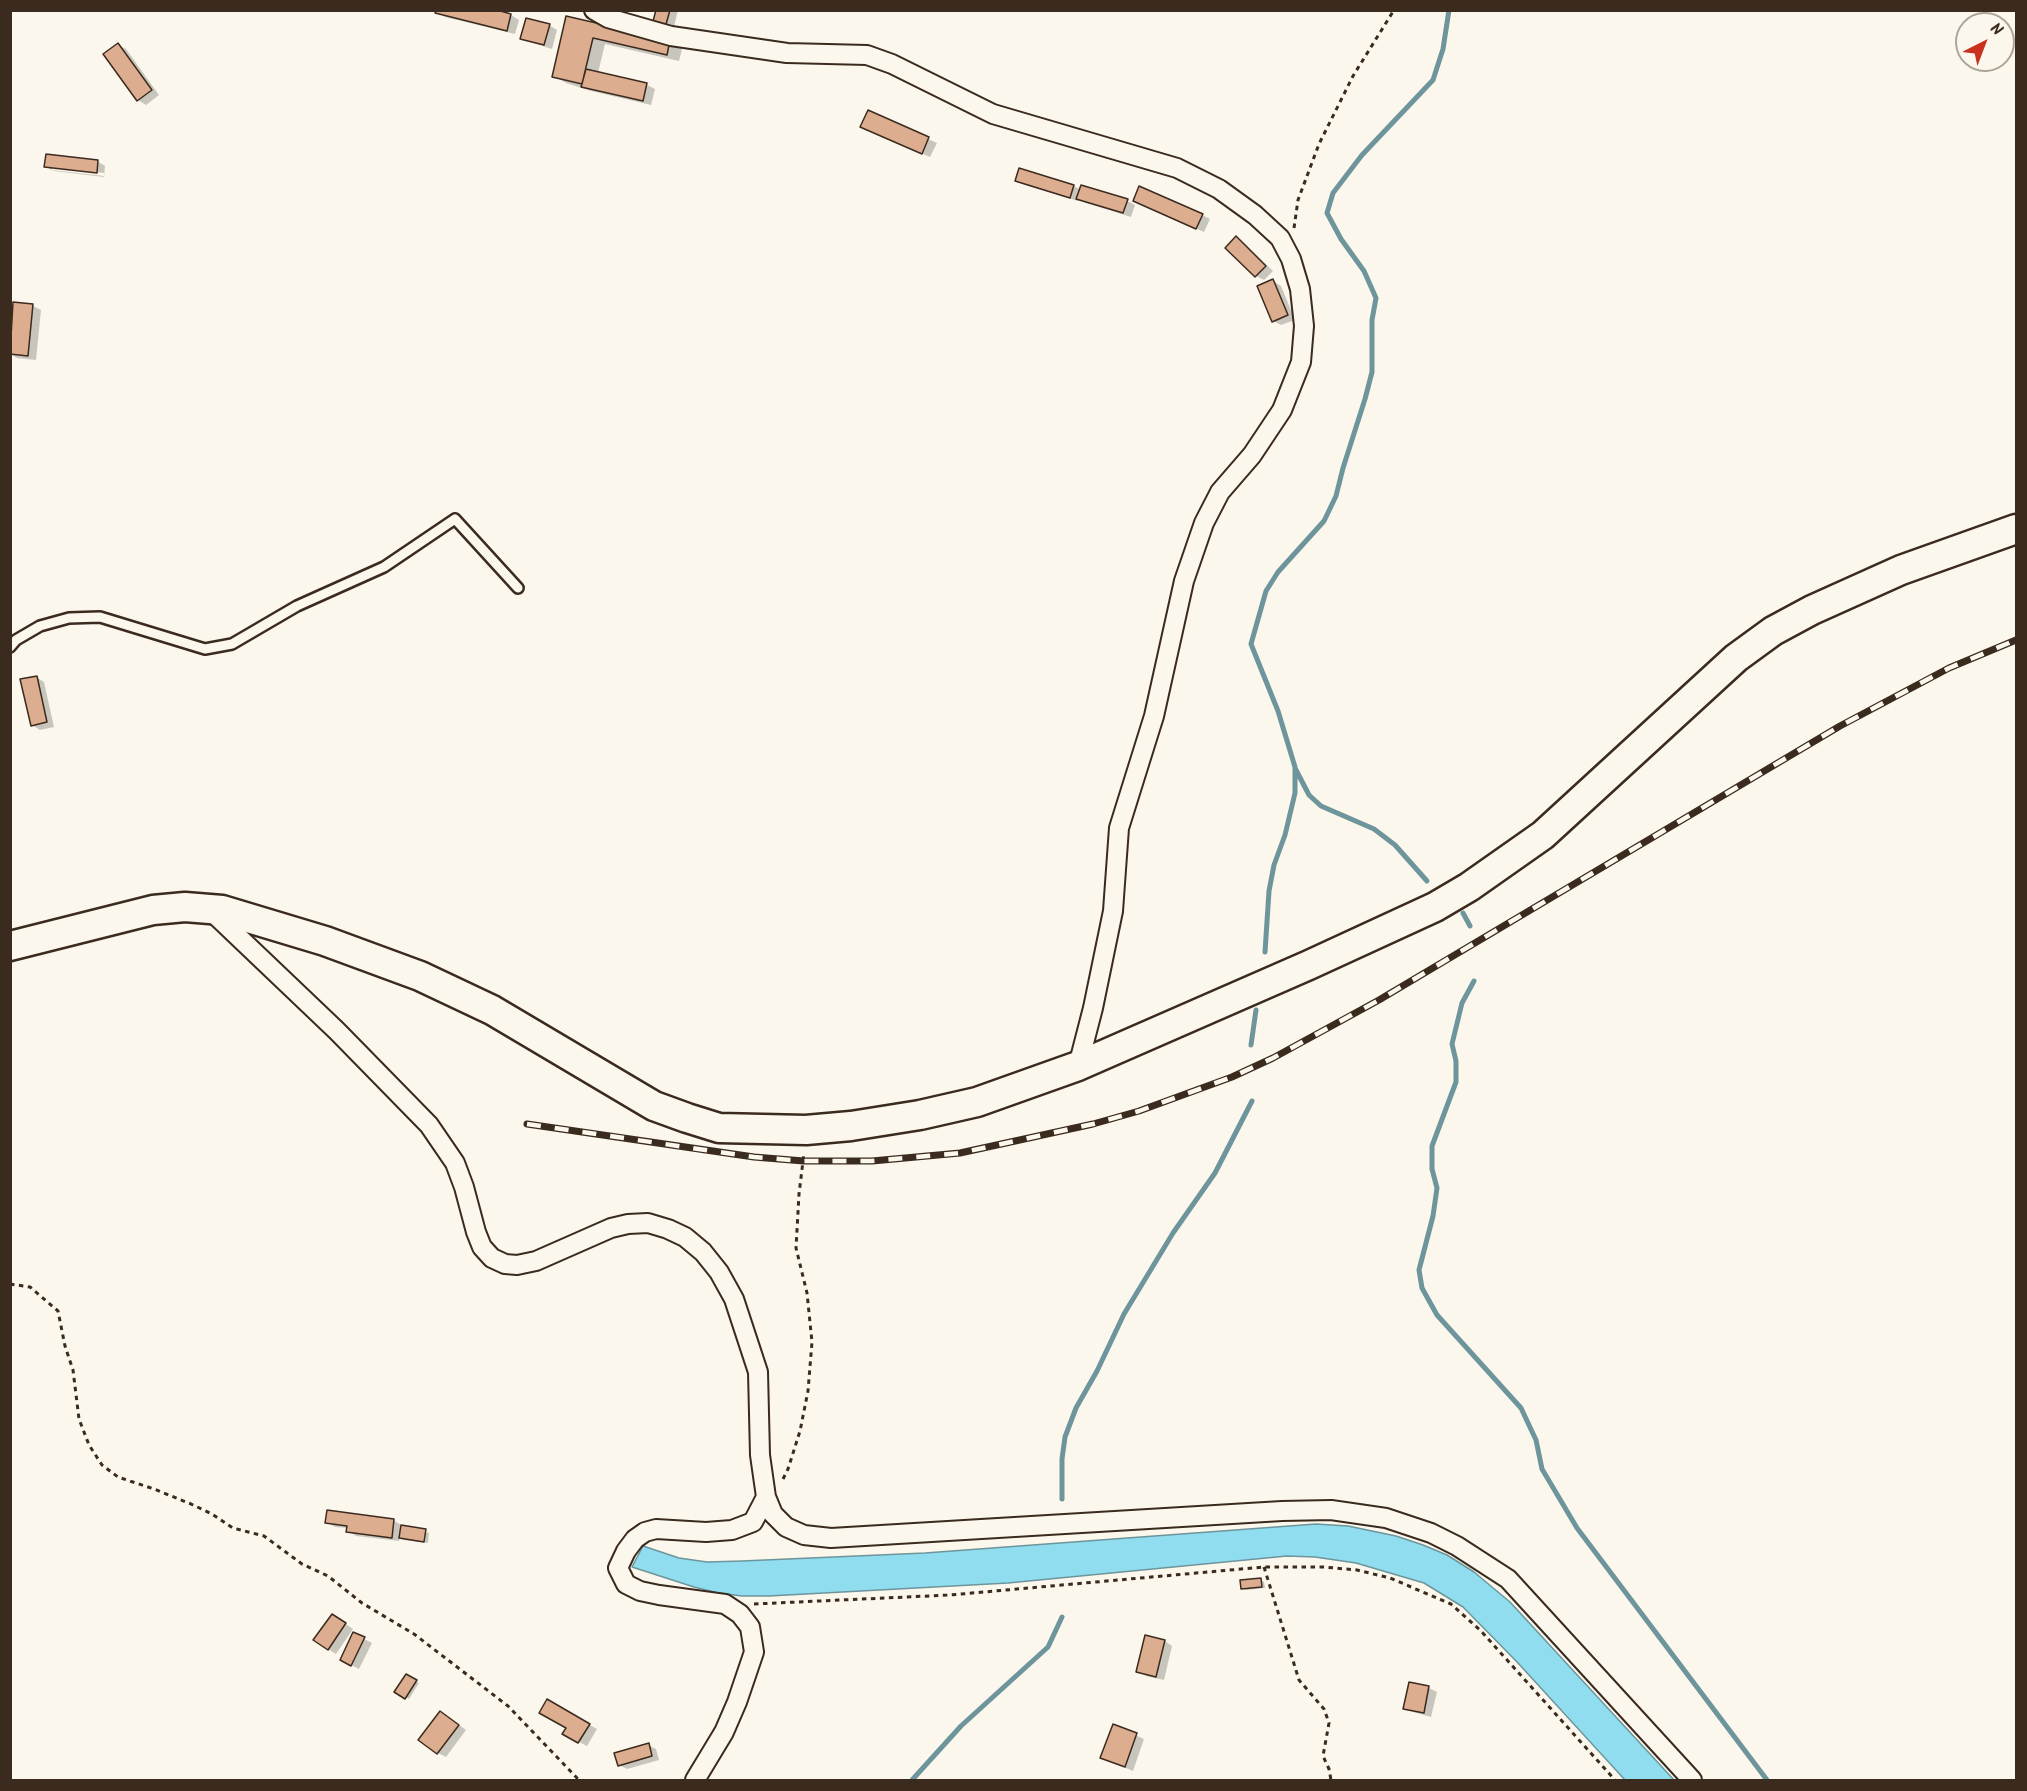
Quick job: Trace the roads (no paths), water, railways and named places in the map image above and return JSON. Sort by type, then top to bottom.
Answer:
[{"type":"main road","points":[[10,946],[153,910],[207,908],[256,919],[380,960],[420,976],[492,1010],[654,1107],[719,1128],[806,1130],[851,1126],[921,1115],[977,1102],[1078,1066],[1309,966],[1435,908],[1543,835],[1736,658],[1773,631],[1812,610],[1901,570],[2016,529]]},
{"type":"street","points":[[594,10],[608,18],[671,36],[787,53],[867,55],[892,64],[993,114],[1177,168],[1219,189],[1255,215],[1280,238],[1291,259],[1300,289],[1304,326],[1301,362],[1282,410],[1252,455],[1220,492],[1204,523],[1184,581],[1154,716],[1119,828],[1113,911],[1093,1008],[1078,1066]]},
{"type":"street","points":[[207,908],[345,1038],[429,1125],[455,1163],[476,1232],[482,1247],[492,1258],[505,1264],[517,1265],[536,1261],[611,1228],[648,1223],[685,1237],[703,1252],[719,1272],[734,1299],[758,1372],[760,1455],[766,1497],[773,1514],[786,1527],[804,1535],[831,1538],[1310,1511],[1361,1513],[1406,1523],[1457,1546],[1508,1579],[1692,1780]]},
{"type":"street","points":[[695,1780],[724,1732],[754,1652],[750,1627],[740,1614],[725,1604],[640,1591],[626,1584],[618,1568],[635,1539],[645,1532],[732,1530],[753,1522],[766,1497]]},
{"type":"lane","points":[[10,647],[16,640],[40,626],[69,618],[100,617],[205,649],[232,644],[297,606],[384,567],[455,519],[519,588]]},
{"type":"water","points":[[1316,1524],[1348,1526],[1396,1536],[1447,1555],[1474,1572],[1510,1602],[1674,1780],[1625,1780],[1518,1663],[1463,1607],[1424,1583],[1356,1563],[1315,1557],[1287,1556],[1008,1583],[769,1596],[718,1593],[632,1567],[643,1546],[679,1558],[707,1562],[742,1561],[925,1553]]},
{"type":"waterway","points":[[1265,952],[1269,891],[1274,865],[1285,835],[1295,793],[1295,767],[1278,711],[1251,644],[1266,591],[1278,572],[1324,521],[1336,496],[1372,372],[1372,320],[1376,298],[1364,271],[1341,239],[1327,213],[1333,193],[1362,155],[1433,80],[1443,49],[1449,10]]},
{"type":"waterway","points":[[1295,768],[1309,795],[1321,806],[1374,829],[1395,845],[1427,881]]},
{"type":"waterway","points":[[1463,913],[1470,926]]},
{"type":"waterway","points":[[1474,981],[1462,1003],[1452,1044],[1456,1061],[1456,1082],[1432,1146],[1432,1169],[1437,1188],[1433,1216],[1419,1270],[1422,1288],[1437,1315],[1521,1408],[1536,1440],[1542,1469],[1577,1528],[1767,1780]]},
{"type":"waterway","points":[[1251,1045],[1256,1010]]},
{"type":"waterway","points":[[1062,1499],[1062,1459],[1065,1437],[1076,1408],[1097,1371],[1124,1314],[1173,1233],[1215,1173],[1252,1101]]},
{"type":"waterway","points":[[912,1780],[961,1726],[1048,1647],[1062,1617]]},
{"type":"railway","points":[[527,1124],[754,1157],[804,1161],[872,1161],[960,1153],[1093,1124],[1139,1111],[1232,1077],[1273,1058],[1379,1000],[1840,726],[1949,668],[2016,640]]}]
